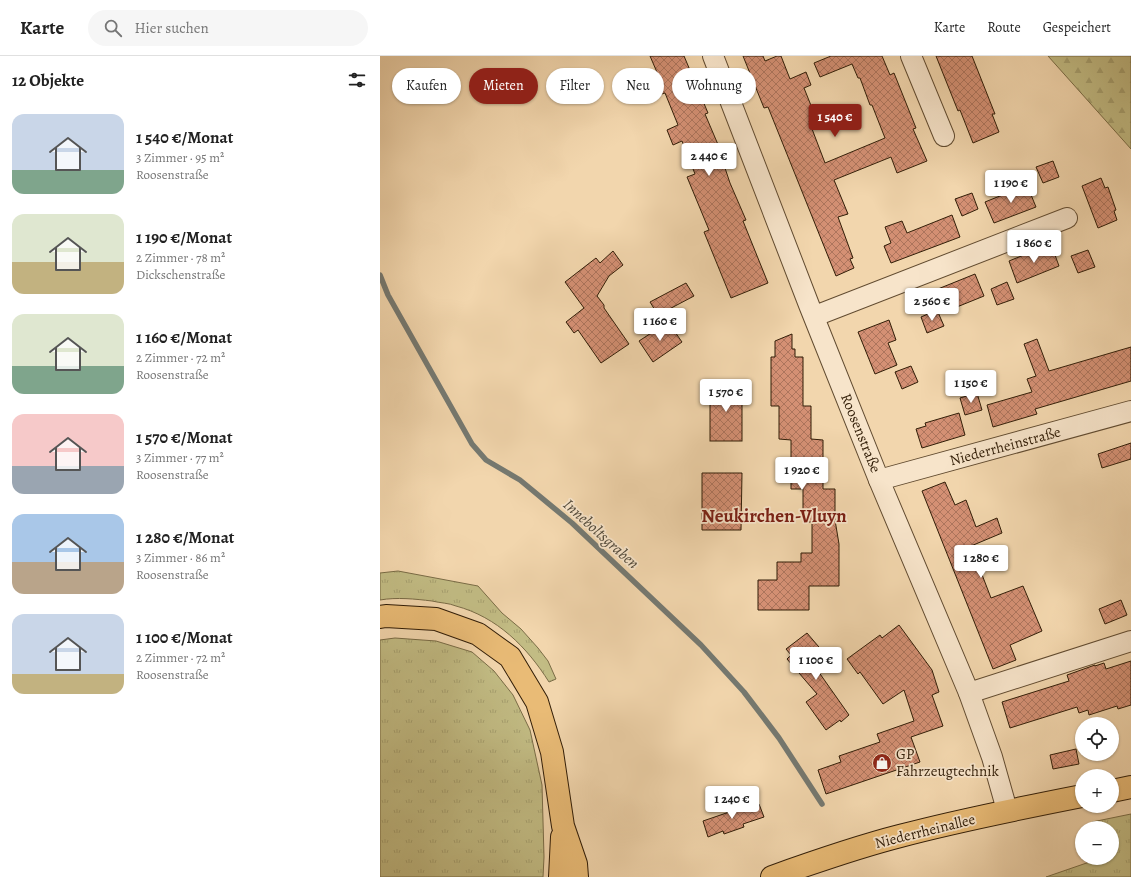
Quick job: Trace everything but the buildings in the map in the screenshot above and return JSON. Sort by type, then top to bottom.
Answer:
[{"type":"main road","points":[[380,618],[386,616],[436,619],[478,634],[510,656],[537,702],[552,752],[563,826],[574,874]]},
{"type":"main road","points":[[1119,790],[1131,787]]},
{"type":"main road","name":"Niederrheinallee","points":[[772,877],[838,854],[899,836],[1008,810],[1075,797]]},
{"type":"street","name":"Roosenstraße","points":[[713,56],[879,480],[969,693],[992,757],[1008,810]]},
{"type":"street","points":[[911,56],[944,136]]},
{"type":"street","points":[[814,316],[1067,218]]},
{"type":"street","name":"Niederrheinstraße","points":[[879,480],[1131,411]]},
{"type":"street","points":[[969,693],[1131,641]]},
{"type":"green space","points":[[1048,56],[1131,56],[1131,149]]},
{"type":"green space","points":[[398,571],[478,586],[502,613],[521,629],[538,648],[548,661],[556,679],[549,682],[521,645],[498,626],[471,611],[450,604],[432,601],[399,598],[380,600],[380,573]]},
{"type":"green space","points":[[395,638],[436,641],[472,652],[494,671],[513,695],[530,730],[542,785],[544,857],[543,877],[380,877],[380,640]]},
{"type":"green space","points":[[1131,814],[1131,877],[1046,877],[1081,865],[1119,865],[1119,821],[1097,821]]},
{"type":"waterway","name":"Inneboltsgraben","points":[[380,275],[388,295],[472,444],[486,460],[520,480],[572,523],[701,645],[744,692],[779,738],[822,804]]},
{"type":"place","name":"GP Fahrzeugtechnik","points":[[882,763]]},
{"type":"district","name":"Neukirchen-Vluyn","points":[[774,516]]}]
